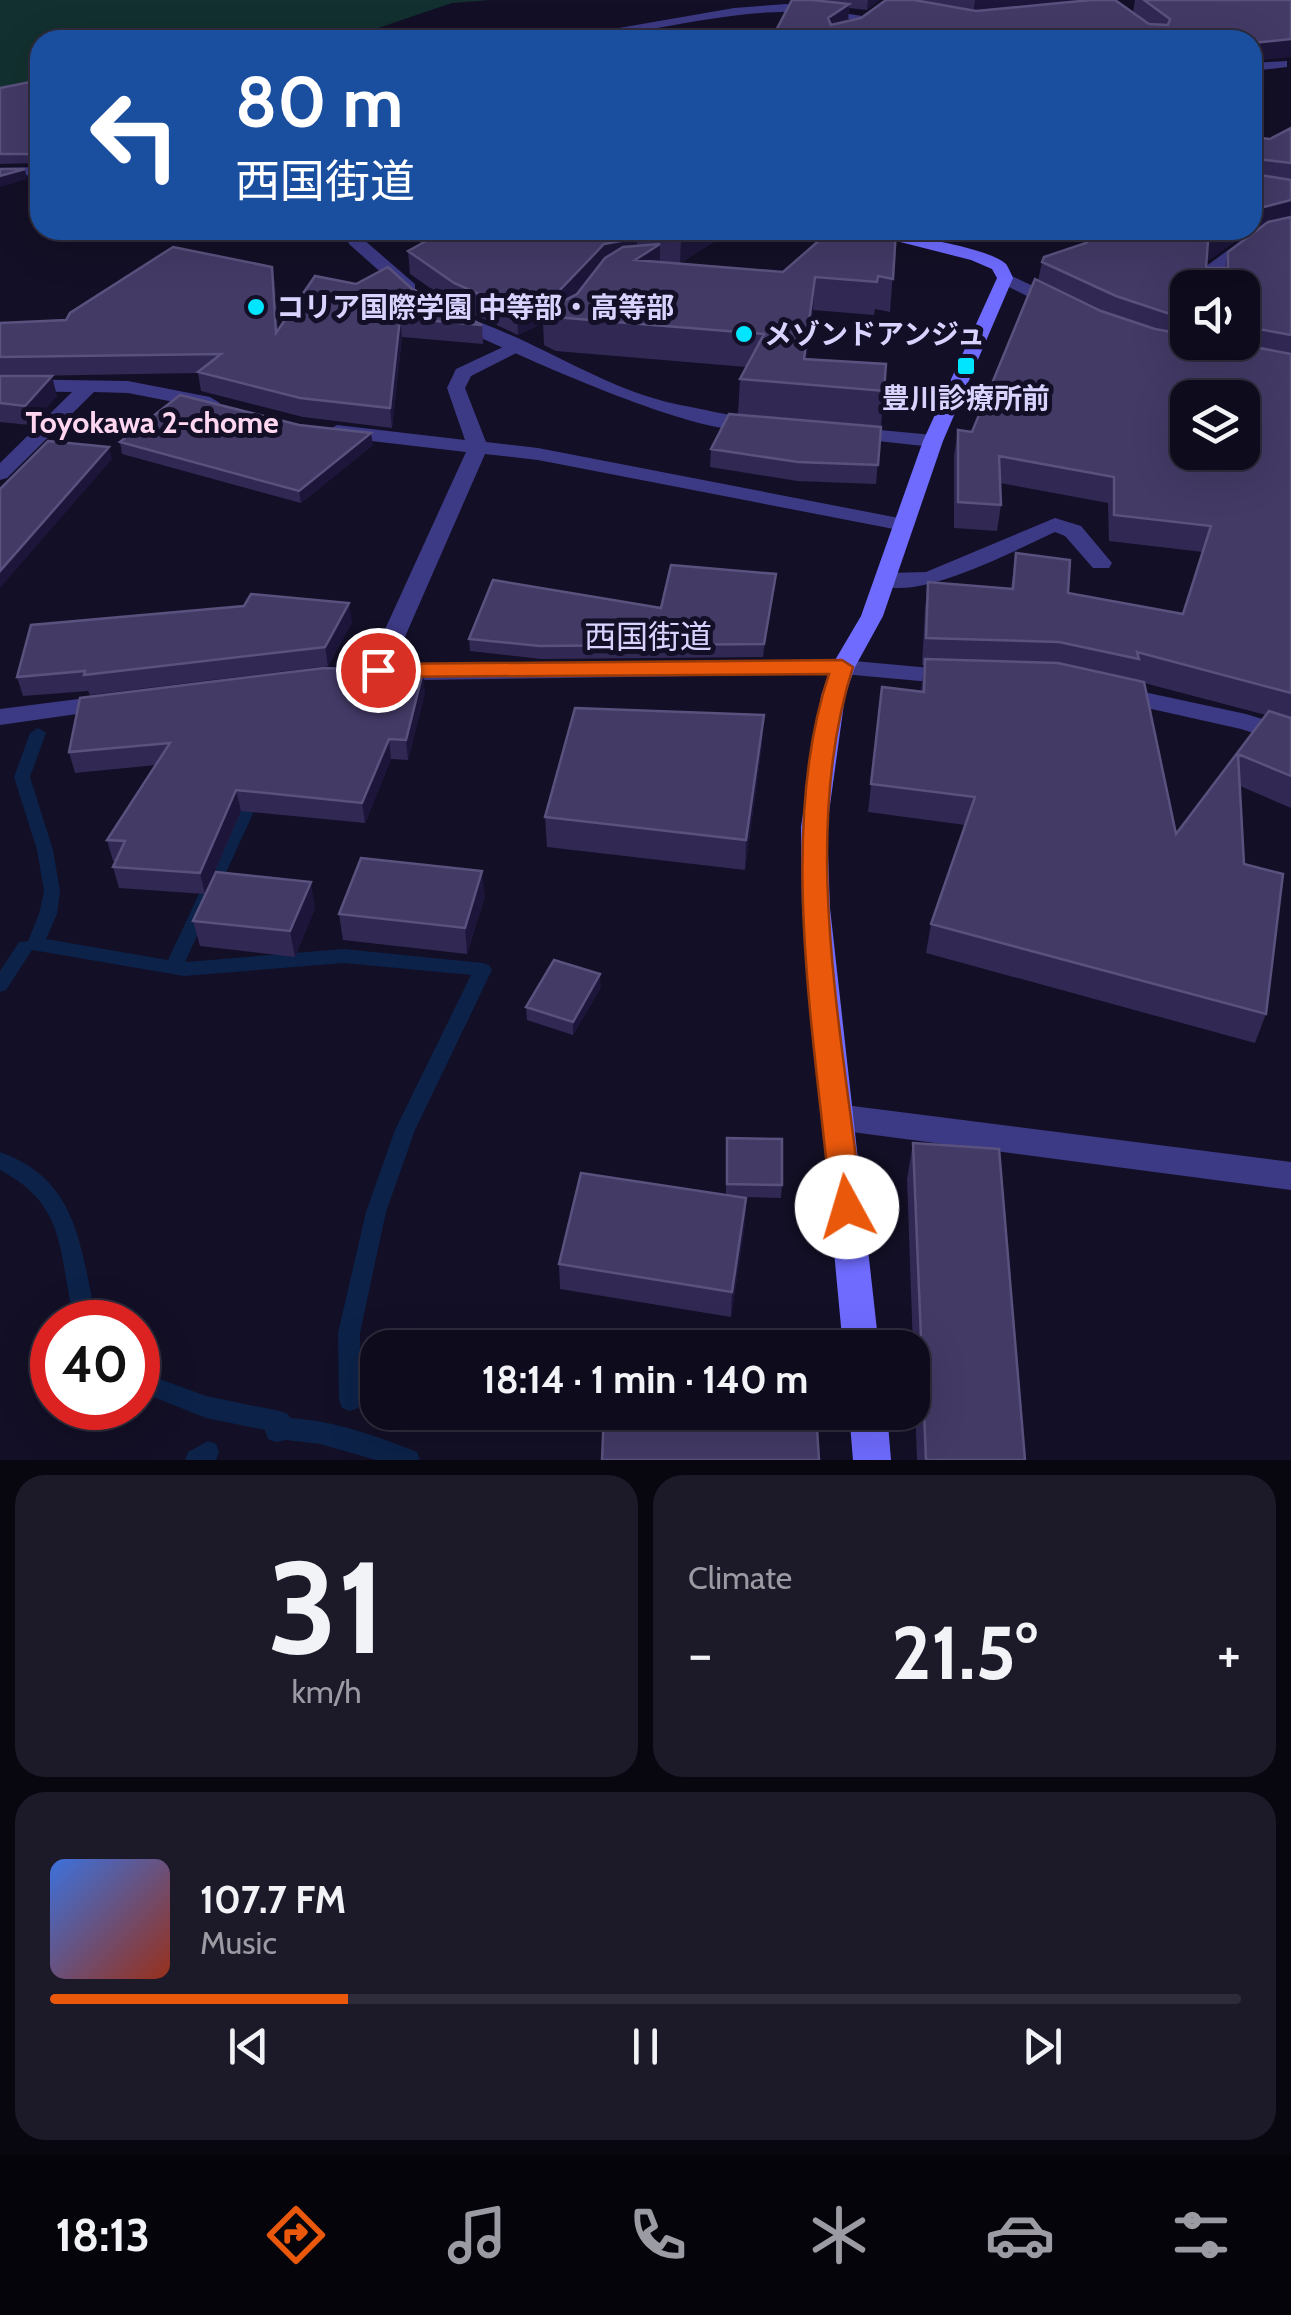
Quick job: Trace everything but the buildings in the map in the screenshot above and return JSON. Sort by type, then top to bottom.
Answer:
[{"type":"street","points":[[620,30],[786,8],[870,18]]},
{"type":"street","points":[[851,30],[886,8]]},
{"type":"street","points":[[1262,66],[1282,64]]},
{"type":"street","points":[[0,172],[30,171]]},
{"type":"street","points":[[1262,236],[1291,229]]},
{"type":"street","points":[[355,240],[429,304],[470,328],[527,341],[652,404],[724,422],[780,427]]},
{"type":"street","points":[[905,240],[976,256],[1000,266],[1005,278],[1071,311]]},
{"type":"street","points":[[1212,270],[1252,240]]},
{"type":"street","points":[[859,1330],[816,908],[814,827],[833,696],[842,667],[872,616],[933,441],[1005,278]]},
{"type":"street","points":[[378,670],[478,447],[456,388],[462,373],[527,341]]},
{"type":"street","points":[[0,385],[90,385],[178,395],[224,406]]},
{"type":"street","points":[[0,474],[90,385]]},
{"type":"street","points":[[319,429],[538,454],[904,525]]},
{"type":"street","points":[[819,430],[933,441]]},
{"type":"street","points":[[885,580],[930,579],[1055,524],[1073,531],[1101,564]]},
{"type":"street","name":"西国街道","points":[[325,677],[378,670],[842,667],[978,678]]},
{"type":"street","points":[[1092,688],[1246,722],[1291,737]]},
{"type":"street","points":[[0,717],[140,700]]},
{"type":"street","points":[[838,1116],[1291,1176]]},
{"type":"street","points":[[870,1430],[872,1460]]},
{"type":"green space","points":[[0,0],[491,0],[452,3],[372,30],[30,30],[30,90],[0,95]]},
{"type":"waterway","points":[[35,945],[48,914],[52,891],[45,850],[22,777],[38,733]]},
{"type":"waterway","points":[[175,964],[253,796]]},
{"type":"waterway","points":[[36,944],[184,969],[344,956],[483,970],[405,1130],[376,1212],[349,1333],[350,1400]]},
{"type":"waterway","points":[[0,985],[25,947]]},
{"type":"waterway","points":[[0,1160],[27,1174],[58,1208],[66,1228],[80,1300]]},
{"type":"waterway","points":[[160,1389],[206,1407],[280,1422],[279,1427]]},
{"type":"waterway","points":[[276,1431],[320,1433],[409,1460]]},
{"type":"waterway","points":[[196,1460],[208,1452]]},
{"type":"place","name":"コリア国際学園 中等部・高等部","points":[[256,307]]},
{"type":"place","name":"メゾンドアンジュ","points":[[744,334]]},
{"type":"place","name":"豊川診療所前","points":[[966,366]]},
{"type":"district","name":"Toyokawa 2-chome","points":[[152,423]]},
{"type":"route","points":[[378,670],[842,667],[833,696],[814,827],[816,908],[847,1207]]}]
